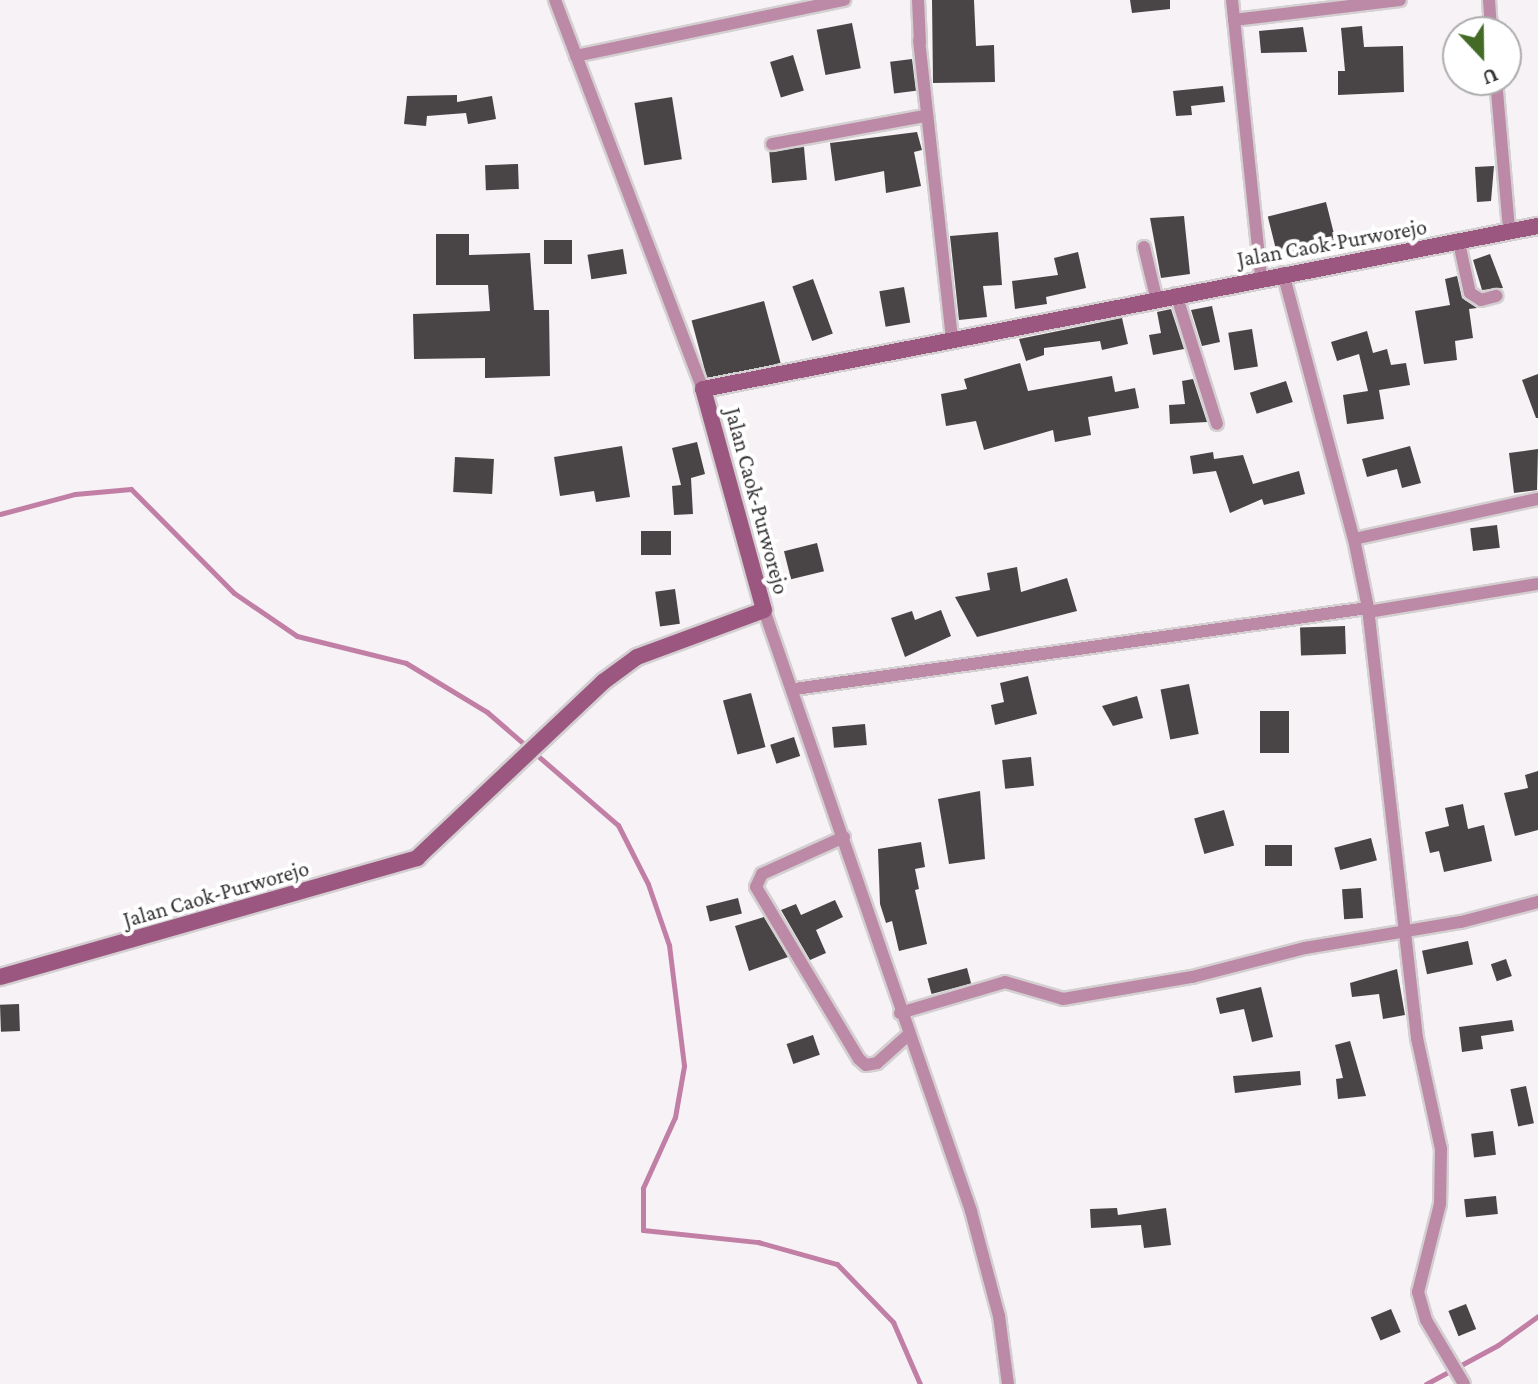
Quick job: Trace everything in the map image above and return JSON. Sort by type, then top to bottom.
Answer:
[{"type":"street","points":[[555,0],[703,389]]},
{"type":"street","points":[[576,56],[844,0]]},
{"type":"street","points":[[918,0],[925,116],[952,338]]},
{"type":"street","points":[[1232,0],[1261,277]]},
{"type":"street","points":[[1234,20],[1400,0]]},
{"type":"street","points":[[1497,96],[1509,230]]},
{"type":"street","points":[[772,144],[925,116]]},
{"type":"street","name":"Jalan Caok-Purworejo","points":[[0,977],[417,858],[552,734],[603,682],[637,657],[764,610],[703,389],[1156,297],[1538,226]]},
{"type":"street","points":[[1459,243],[1470,293],[1481,300],[1496,296]]},
{"type":"street","points":[[1144,247],[1156,297]]},
{"type":"street","points":[[1283,273],[1354,539],[1368,610],[1417,1038],[1442,1171],[1440,1204],[1418,1292],[1426,1320],[1464,1384]]},
{"type":"street","points":[[1176,294],[1217,424]]},
{"type":"street","points":[[1354,539],[1538,499]]},
{"type":"street","points":[[795,689],[951,671],[1538,584]]},
{"type":"street","points":[[764,610],[795,689],[907,1036],[971,1211],[999,1316],[1008,1384]]},
{"type":"street","points":[[844,837],[762,874],[756,887],[859,1059],[866,1065],[877,1063],[907,1036]]},
{"type":"street","points":[[900,1013],[1005,982],[1050,996],[1079,997],[1192,977],[1404,928],[1461,922],[1538,902]]},
{"type":"building","points":[[932,0],[974,0],[976,46],[994,45],[995,82],[933,83]]},
{"type":"building","points":[[1130,0],[1170,0],[1170,9],[1132,13]]},
{"type":"building","points":[[852,23],[861,68],[825,75],[817,30]]},
{"type":"building","points":[[1362,26],[1364,47],[1403,46],[1404,92],[1338,95],[1338,71],[1345,71],[1341,28]]},
{"type":"building","points":[[1303,27],[1307,52],[1261,53],[1259,31]]},
{"type":"building","points":[[793,55],[804,90],[781,97],[770,62]]},
{"type":"building","points":[[912,59],[916,91],[894,93],[890,62]]},
{"type":"building","points":[[1223,86],[1225,102],[1191,106],[1192,115],[1176,116],[1173,91]]},
{"type":"building","points":[[457,95],[457,102],[492,96],[496,119],[468,124],[466,113],[427,116],[426,126],[404,124],[407,96]]},
{"type":"building","points":[[672,97],[682,159],[644,165],[634,103]]},
{"type":"building","points":[[917,132],[922,150],[914,152],[921,186],[886,193],[884,171],[835,181],[830,143]]},
{"type":"building","points":[[804,147],[807,180],[772,183],[769,150]]},
{"type":"building","points":[[518,164],[519,189],[486,190],[485,165]]},
{"type":"building","points":[[1494,166],[1491,201],[1477,202],[1475,167]]},
{"type":"building","points":[[1326,202],[1336,242],[1278,256],[1268,217]]},
{"type":"building","points":[[1184,216],[1190,274],[1161,278],[1150,218]]},
{"type":"building","points":[[998,232],[1002,285],[983,286],[987,317],[959,320],[950,236]]},
{"type":"building","points":[[436,234],[469,234],[469,255],[530,253],[534,310],[549,310],[550,376],[485,378],[485,358],[414,359],[413,314],[490,311],[488,285],[436,285]]},
{"type":"building","points":[[544,240],[572,240],[572,264],[544,264]]},
{"type":"building","points":[[623,249],[627,274],[591,279],[587,255]]},
{"type":"building","points":[[1078,252],[1086,288],[1046,297],[1047,304],[1015,309],[1012,281],[1058,275],[1054,258]]},
{"type":"building","points":[[1490,254],[1503,288],[1482,290],[1473,260]]},
{"type":"building","points":[[1457,276],[1462,298],[1477,308],[1469,309],[1473,338],[1455,341],[1457,360],[1424,364],[1415,311],[1450,305],[1445,279]]},
{"type":"building","points":[[813,279],[833,334],[812,341],[792,287]]},
{"type":"building","points":[[904,287],[910,322],[886,327],[879,291]]},
{"type":"building","points":[[764,301],[781,363],[708,382],[692,320]]},
{"type":"building","points":[[1212,306],[1220,342],[1202,346],[1191,310]]},
{"type":"building","points":[[1171,309],[1184,349],[1153,355],[1149,335],[1161,333],[1157,312]]},
{"type":"building","points":[[1122,318],[1128,344],[1102,350],[1100,341],[1044,348],[1044,355],[1026,361],[1019,339]]},
{"type":"building","points":[[1252,329],[1258,367],[1234,370],[1228,333]]},
{"type":"building","points":[[1367,331],[1373,353],[1387,349],[1391,365],[1406,363],[1410,385],[1379,390],[1384,419],[1347,424],[1343,395],[1368,391],[1359,354],[1337,361],[1331,342]]},
{"type":"building","points":[[1020,363],[1028,391],[1112,376],[1115,392],[1135,388],[1139,408],[1088,417],[1091,435],[1055,442],[1053,430],[984,450],[976,421],[946,426],[941,394],[967,389],[964,379]]},
{"type":"building","points":[[1538,374],[1538,418],[1536,418],[1522,380]]},
{"type":"building","points":[[1193,379],[1207,422],[1170,424],[1169,405],[1185,404],[1182,381]]},
{"type":"building","points":[[1286,381],[1293,402],[1257,414],[1250,393]]},
{"type":"building","points":[[697,442],[705,474],[691,478],[693,514],[674,515],[672,486],[681,485],[672,448]]},
{"type":"building","points":[[622,446],[630,497],[596,502],[594,491],[560,496],[554,457]]},
{"type":"building","points":[[1410,446],[1421,483],[1402,488],[1397,469],[1367,477],[1362,459]]},
{"type":"building","points":[[1538,449],[1537,490],[1514,493],[1509,453]]},
{"type":"building","points":[[1213,452],[1214,459],[1243,455],[1253,484],[1299,471],[1305,494],[1264,505],[1262,499],[1230,513],[1216,471],[1193,474],[1190,456]]},
{"type":"building","points":[[455,457],[494,459],[492,494],[453,492]]},
{"type":"building","points":[[1497,525],[1500,548],[1473,551],[1470,528]]},
{"type":"building","points":[[641,531],[671,531],[671,555],[641,555]]},
{"type":"building","points":[[817,543],[824,571],[791,579],[784,551]]},
{"type":"building","points":[[1017,567],[1021,592],[1067,578],[1077,611],[977,637],[955,597],[990,590],[987,573]]},
{"type":"building","points":[[675,589],[680,624],[660,626],[655,592]]},
{"type":"building","points":[[941,610],[951,636],[905,657],[891,618],[912,611],[915,620]]},
{"type":"building","points":[[1345,626],[1346,654],[1301,656],[1300,628]]},
{"type":"building","points":[[1028,676],[1037,714],[995,725],[991,705],[1004,702],[1000,683]]},
{"type":"building","points":[[1189,684],[1199,734],[1170,740],[1161,690]]},
{"type":"building","points":[[751,693],[765,747],[737,755],[723,701]]},
{"type":"building","points":[[1137,696],[1143,718],[1113,726],[1102,706]]},
{"type":"building","points":[[1260,711],[1289,711],[1289,753],[1260,753]]},
{"type":"building","points":[[865,724],[867,745],[834,748],[832,727]]},
{"type":"building","points":[[794,737],[800,756],[776,764],[770,745]]},
{"type":"building","points":[[1031,757],[1034,786],[1005,789],[1002,760]]},
{"type":"building","points":[[1538,771],[1538,830],[1515,836],[1504,793],[1528,788],[1525,775]]},
{"type":"building","points":[[980,791],[985,859],[949,864],[938,799]]},
{"type":"building","points":[[1463,804],[1468,829],[1484,825],[1492,861],[1444,872],[1439,851],[1430,853],[1425,832],[1449,826],[1445,808]]},
{"type":"building","points":[[1224,810],[1234,846],[1204,854],[1194,819]]},
{"type":"building","points":[[1371,838],[1377,860],[1340,870],[1334,848]]},
{"type":"building","points":[[921,842],[925,867],[915,869],[919,889],[915,890],[927,944],[899,951],[892,921],[886,923],[880,904],[878,849]]},
{"type":"building","points":[[1265,845],[1292,845],[1292,866],[1265,866]]},
{"type":"building","points":[[1361,888],[1363,918],[1344,919],[1342,889]]},
{"type":"building","points":[[738,898],[742,914],[710,922],[706,906]]},
{"type":"building","points":[[835,900],[843,917],[816,930],[826,953],[810,960],[781,910],[796,904],[801,915]]},
{"type":"building","points":[[764,917],[788,957],[749,971],[735,926]]},
{"type":"building","points":[[1468,941],[1473,964],[1427,974],[1422,951]]},
{"type":"building","points":[[1506,959],[1512,976],[1497,981],[1491,964]]},
{"type":"building","points":[[967,968],[971,983],[932,994],[927,979]]},
{"type":"building","points":[[1397,969],[1405,1015],[1383,1019],[1379,994],[1352,997],[1350,983]]},
{"type":"building","points":[[1261,987],[1273,1037],[1252,1042],[1244,1009],[1220,1014],[1216,998]]},
{"type":"building","points":[[19,1004],[20,1031],[1,1032],[0,1005]]},
{"type":"building","points":[[1512,1020],[1514,1031],[1481,1036],[1483,1049],[1462,1052],[1459,1027]]},
{"type":"building","points":[[813,1035],[820,1055],[793,1064],[787,1044]]},
{"type":"building","points":[[1350,1041],[1366,1096],[1338,1099],[1336,1079],[1343,1078],[1335,1045]]},
{"type":"building","points":[[1300,1071],[1301,1085],[1235,1093],[1233,1076]]},
{"type":"building","points":[[1526,1086],[1534,1123],[1518,1126],[1510,1089]]},
{"type":"building","points":[[1493,1131],[1496,1155],[1474,1158],[1471,1134]]},
{"type":"building","points":[[1496,1196],[1498,1214],[1466,1217],[1464,1199]]},
{"type":"building","points":[[1117,1208],[1118,1215],[1166,1208],[1171,1245],[1144,1248],[1141,1225],[1091,1228],[1090,1209]]},
{"type":"building","points":[[1466,1304],[1476,1329],[1458,1336],[1448,1311]]},
{"type":"building","points":[[1391,1309],[1401,1332],[1381,1341],[1371,1318]]},
{"type":"waterway","points":[[0,514],[75,494],[131,489],[234,593],[297,636],[406,663],[487,712],[618,825],[648,884],[669,945],[684,1066],[675,1117],[643,1188],[643,1230],[758,1242],[837,1264],[893,1322],[920,1384]]},
{"type":"waterway","points":[[1426,1384],[1498,1345],[1538,1316]]}]
